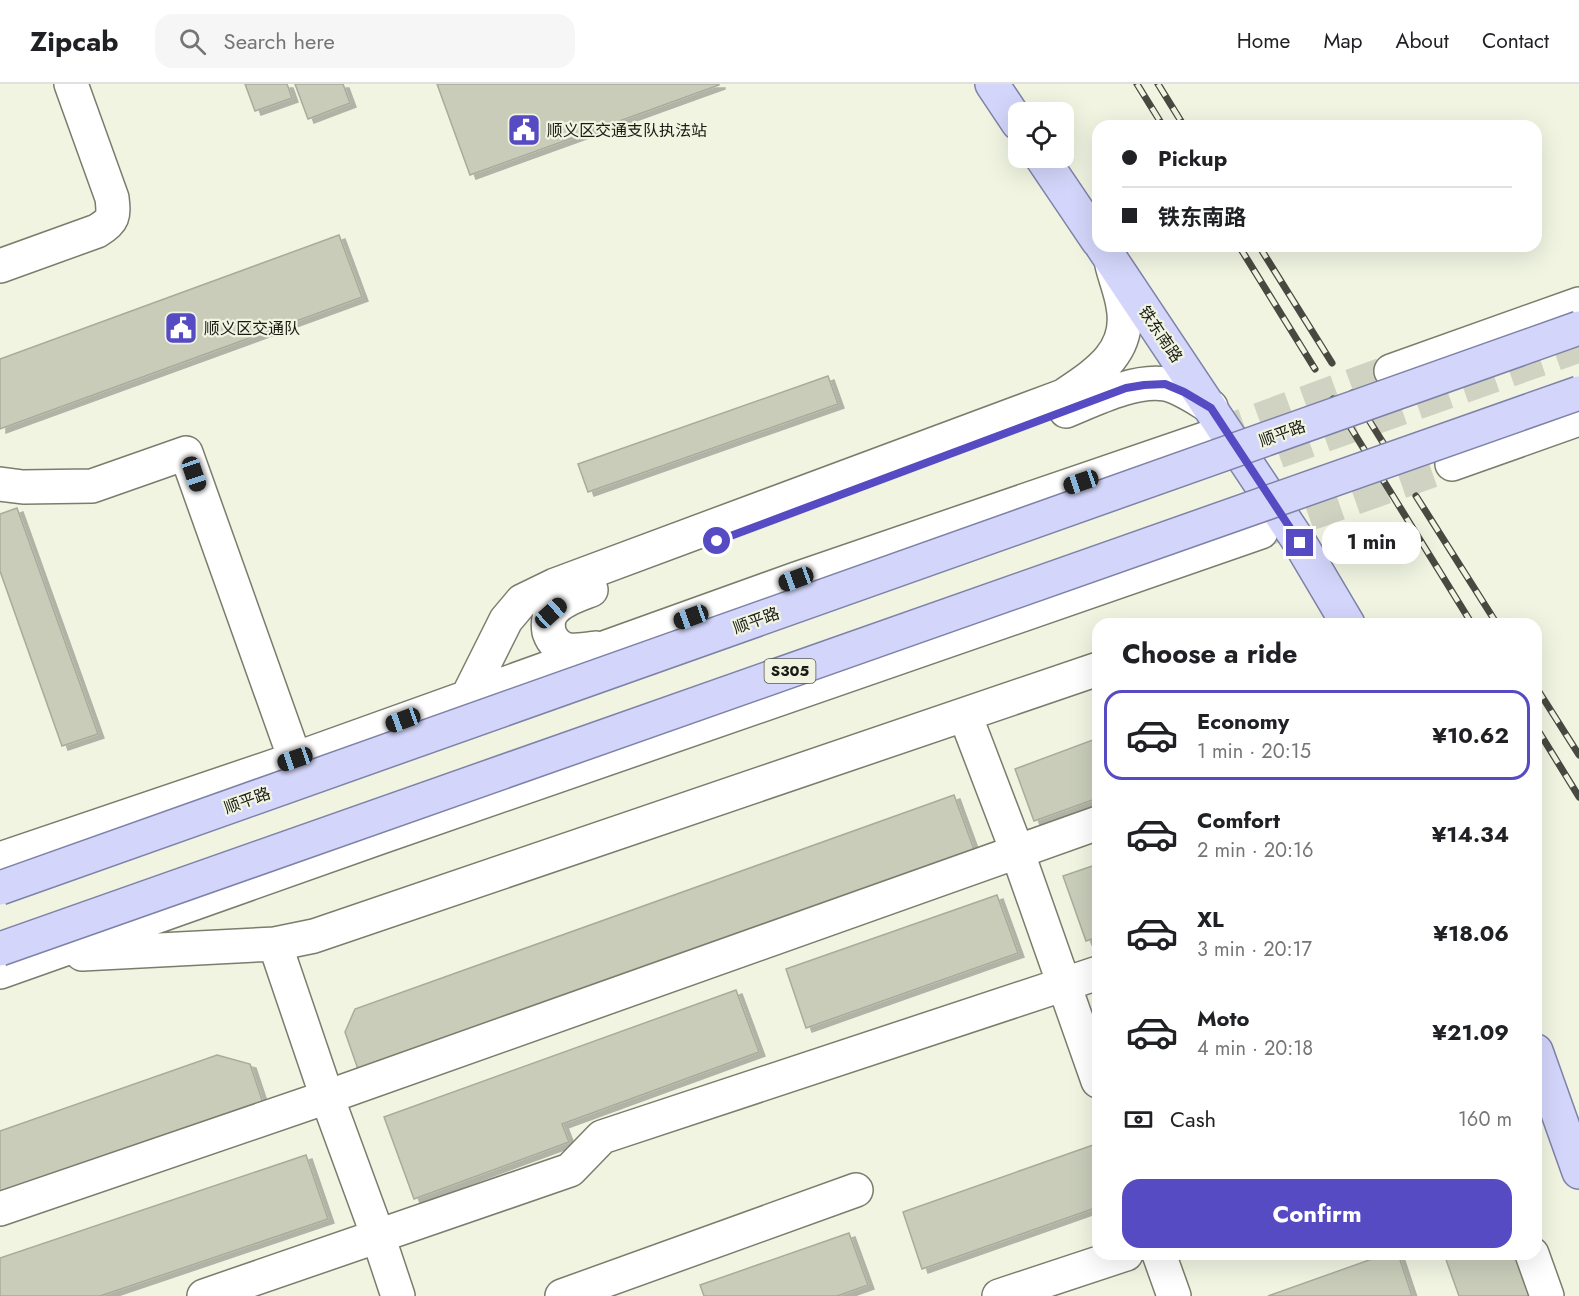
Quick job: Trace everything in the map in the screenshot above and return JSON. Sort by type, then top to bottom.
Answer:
[{"type":"main road","points":[[992,84],[1008,108]]},
{"type":"main road","name":"铁东南路","points":[[1049,168],[1092,232]]},
{"type":"main road","name":"铁东南路","points":[[1106,252],[1212,422],[1300,543],[1344,618]]},
{"type":"main road","name":"顺平路","points":[[0,888],[1579,328]]},
{"type":"main road","name":"S305","points":[[0,949],[1579,393]]},
{"type":"main road","points":[[1542,1068],[1579,1172]]},
{"type":"street","points":[[0,266],[97,231],[108,225],[114,215],[112,198],[71,84]]},
{"type":"street","points":[[468,696],[506,620],[522,601],[555,585],[1063,396],[1095,376],[1115,355],[1124,328],[1124,307],[1104,252]]},
{"type":"street","points":[[1391,370],[1579,304]]},
{"type":"street","points":[[0,859],[295,759],[468,696],[607,647],[796,579],[1212,422],[1184,392],[1165,384],[1126,388],[609,582],[563,603],[551,613],[548,626],[552,640],[559,647],[574,651],[607,647]]},
{"type":"street","points":[[1452,464],[1579,419]]},
{"type":"street","points":[[0,484],[23,487],[92,486],[186,453],[295,759]]},
{"type":"street","points":[[0,972],[1261,532]]},
{"type":"street","points":[[44,956],[275,944],[314,936],[1092,671]]},
{"type":"street","points":[[965,715],[1017,851],[1092,1064]]},
{"type":"street","points":[[0,1209],[327,1097],[1092,825]]},
{"type":"street","points":[[275,944],[398,1296]]},
{"type":"street","points":[[204,1296],[570,1170],[602,1137],[1092,975]]},
{"type":"street","points":[[562,1296],[856,1190]]},
{"type":"street","points":[[999,1296],[1108,1260]]},
{"type":"street","points":[[1161,1260],[1174,1296]]},
{"type":"street","points":[[1534,1260],[1546,1296]]},
{"type":"building","points":[[245,84],[287,84],[292,98],[255,111]]},
{"type":"building","points":[[295,84],[343,84],[350,103],[308,119]]},
{"type":"building","name":"顺义区交通支队执法站","points":[[437,84],[719,84],[719,85],[470,175]]},
{"type":"building","name":"顺义区交通队","points":[[339,235],[362,297],[0,429],[0,359]]},
{"type":"building","points":[[828,376],[838,404],[588,492],[578,464]]},
{"type":"building","points":[[17,508],[98,734],[62,746],[0,571],[0,514]]},
{"type":"building","points":[[1092,740],[1092,800],[1034,821],[1015,769]]},
{"type":"building","points":[[954,795],[976,855],[360,1075],[345,1032],[355,1009]]},
{"type":"building","points":[[1092,866],[1092,939],[1086,941],[1063,876]]},
{"type":"building","points":[[997,895],[1018,953],[806,1028],[786,969]]},
{"type":"building","points":[[736,990],[759,1052],[562,1124],[569,1142],[414,1199],[384,1117]]},
{"type":"building","points":[[217,1055],[250,1064],[263,1103],[0,1193],[0,1131]]},
{"type":"building","points":[[1092,1145],[1092,1209],[922,1269],[903,1212]]},
{"type":"building","points":[[306,1155],[328,1219],[100,1296],[0,1296],[0,1258]]},
{"type":"building","points":[[849,1233],[868,1285],[837,1296],[704,1296],[700,1285]]},
{"type":"building","points":[[1369,1260],[1400,1260],[1412,1296],[1268,1296]]},
{"type":"building","points":[[1446,1260],[1521,1260],[1533,1296],[1459,1296]]},
{"type":"tunnel","points":[[1278,452],[1579,346]]},
{"type":"tunnel","points":[[1213,436],[1391,371]]},
{"type":"tunnel","points":[[1262,531],[1452,464]]},
{"type":"railway","points":[[1137,84],[1159,120]]},
{"type":"railway","points":[[1158,84],[1180,120]]},
{"type":"railway","points":[[1243,252],[1315,369]]},
{"type":"railway","points":[[1263,252],[1332,363]]},
{"type":"railway","points":[[1352,393],[1397,465]]},
{"type":"railway","points":[[1333,399],[1468,618]]},
{"type":"railway","points":[[1416,496],[1493,618]]},
{"type":"railway","points":[[1542,696],[1579,755]]},
{"type":"railway","points":[[1542,737],[1579,797]]},
{"type":"place","name":"顺义区交通支队执法站","points":[[524,130]]},
{"type":"place","name":"顺义区交通队","points":[[181,328]]},
{"type":"route","points":[[717,541],[1126,388],[1165,384],[1211,408],[1300,543]]}]
